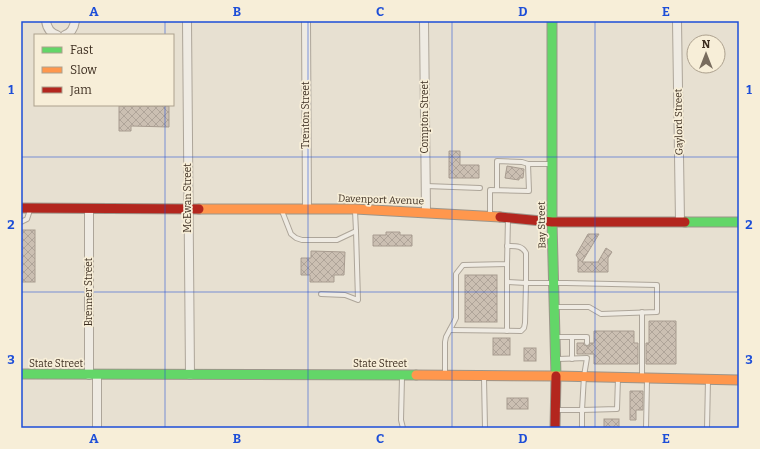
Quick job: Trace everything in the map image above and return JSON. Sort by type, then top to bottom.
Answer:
[{"type":"main road","name":"Bay Street","points":[[552,21],[552,222],[556,428]]},
{"type":"main road","name":"Davenport Avenue","points":[[21,208],[355,209],[508,217],[552,222],[739,222]]},
{"type":"main road","name":"State Street","points":[[21,374],[484,375],[739,380]]},
{"type":"street","points":[[46,21],[50,31],[55,34]]},
{"type":"street","points":[[66,34],[74,27],[75,21]]},
{"type":"street","name":"McEwan Street","points":[[187,21],[190,375]]},
{"type":"street","name":"Trenton Street","points":[[306,21],[307,209]]},
{"type":"street","name":"Compton Street","points":[[424,21],[426,212]]},
{"type":"street","name":"Gaylord Street","points":[[677,21],[680,222]]},
{"type":"street","name":"Brenner Street","points":[[89,208],[93,375],[97,428]]},
{"type":"lane","points":[[497,190],[498,161],[522,162],[528,164],[552,164]]},
{"type":"lane","points":[[490,216],[490,190],[529,191],[528,164]]},
{"type":"lane","points":[[425,186],[480,188]]},
{"type":"lane","points":[[21,222],[27,219],[31,208]]},
{"type":"lane","points":[[281,209],[292,234],[296,238],[302,240],[337,240],[356,231]]},
{"type":"lane","points":[[321,294],[344,295],[358,300],[355,209]]},
{"type":"lane","points":[[507,330],[508,217]]},
{"type":"lane","points":[[450,330],[521,330],[524,328],[526,252],[521,246],[508,246]]},
{"type":"lane","points":[[445,375],[445,342],[454,322],[456,312],[456,274],[463,265],[507,264]]},
{"type":"lane","points":[[507,282],[657,285],[657,312],[601,314],[589,307],[554,307]]},
{"type":"lane","points":[[642,312],[646,428]]},
{"type":"lane","points":[[572,337],[572,359]]},
{"type":"lane","points":[[554,338],[587,337],[587,343]]},
{"type":"lane","points":[[555,359],[572,359],[587,356],[584,376],[582,428]]},
{"type":"lane","points":[[402,375],[403,428]]},
{"type":"lane","points":[[484,375],[485,428]]},
{"type":"lane","points":[[556,410],[617,409],[618,377]]},
{"type":"lane","points":[[708,379],[708,428]]},
{"type":"building","points":[[119,106],[169,106],[169,127],[131,126],[131,131],[119,131]]},
{"type":"building","points":[[449,151],[460,151],[460,165],[479,165],[479,178],[449,178]]},
{"type":"building","points":[[507,166],[524,169],[523,178],[519,178],[519,180],[505,178]]},
{"type":"building","points":[[21,230],[35,230],[35,282],[21,282]]},
{"type":"building","points":[[386,232],[400,232],[400,235],[412,235],[412,246],[373,246],[373,235],[386,235]]},
{"type":"building","points":[[588,234],[599,234],[582,262],[598,262],[606,248],[612,252],[608,258],[608,272],[578,272],[578,258],[576,255]]},
{"type":"building","points":[[311,251],[345,252],[344,275],[334,275],[334,282],[310,282],[310,275],[301,275],[301,258],[311,258]]},
{"type":"building","points":[[465,275],[497,275],[497,322],[465,322]]},
{"type":"building","points":[[649,321],[676,321],[676,364],[646,364],[646,343],[649,343]]},
{"type":"building","points":[[594,331],[634,331],[634,343],[638,343],[638,364],[594,364],[594,354],[577,354],[577,343],[584,343],[584,345],[589,346],[590,343],[594,343]]},
{"type":"building","points":[[493,338],[510,338],[510,355],[493,355]]},
{"type":"building","points":[[524,348],[536,348],[536,361],[524,361]]},
{"type":"building","points":[[630,391],[643,391],[643,410],[636,410],[636,420],[630,420]]},
{"type":"building","points":[[507,398],[528,398],[528,409],[507,409]]},
{"type":"building","points":[[604,419],[619,419],[619,428],[604,428]]},
{"type":"traffic: fast","points":[[552,21],[552,222],[556,376]]},
{"type":"traffic: fast","points":[[685,222],[739,222]]},
{"type":"traffic: fast","points":[[21,374],[416,375]]},
{"type":"traffic: slow","points":[[199,209],[355,209],[500,217]]},
{"type":"traffic: slow","points":[[416,375],[739,380]]},
{"type":"traffic: jam","points":[[21,208],[199,209]]},
{"type":"traffic: jam","points":[[500,217],[552,222],[685,222]]},
{"type":"traffic: jam","points":[[555,428],[556,376]]}]
